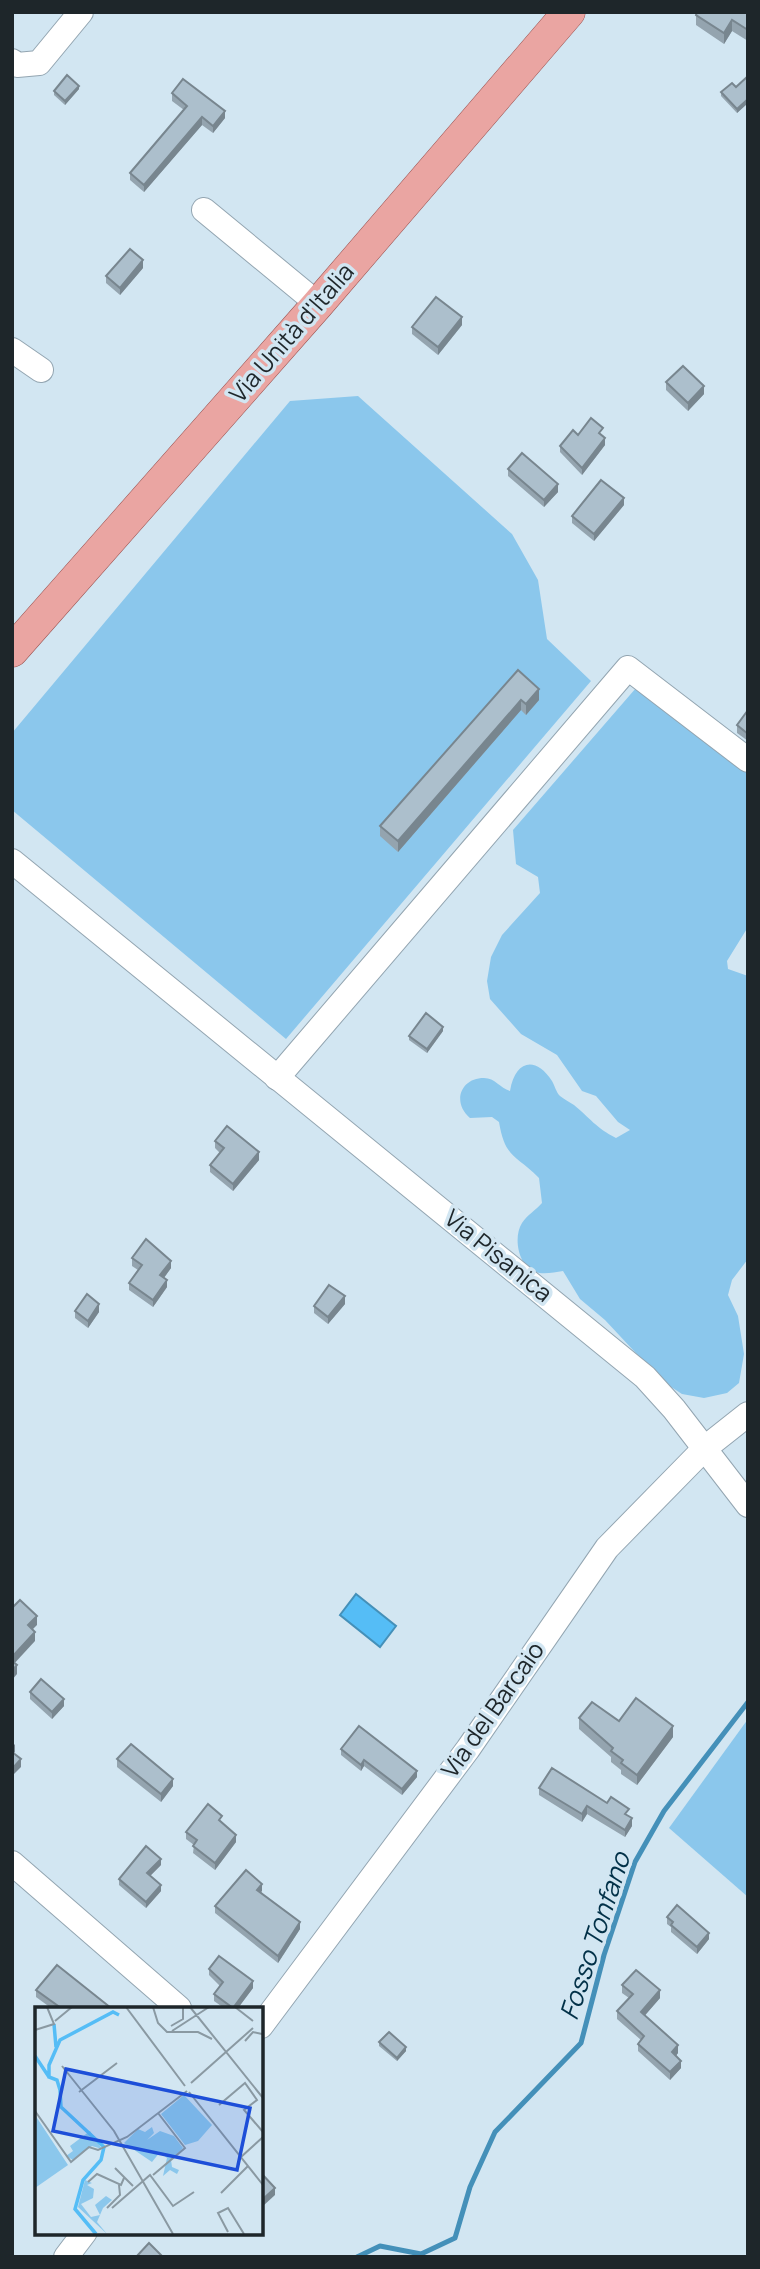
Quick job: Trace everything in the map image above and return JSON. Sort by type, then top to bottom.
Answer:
[{"type":"main road","name":"Via Unità d'Italia","points":[[13,651],[318,304],[569,12]]},
{"type":"street","points":[[12,61],[17,65],[38,63],[81,12]]},
{"type":"street","points":[[204,210],[318,304]]},
{"type":"street","points":[[12,350],[41,370]]},
{"type":"street","points":[[277,1078],[628,668],[748,760]]},
{"type":"street","name":"Via Pisanica","points":[[12,861],[645,1377],[705,1448],[748,1505]]},
{"type":"street","name":"Via del Barcaio","points":[[262,2025],[468,1749],[587,1573],[607,1548],[705,1448],[748,1414]]},
{"type":"street","points":[[12,1863],[178,2007]]},
{"type":"street","points":[[66,2257],[83,2234]]},
{"type":"shaded area","points":[[358,396],[512,534],[538,580],[547,639],[591,681],[286,1039],[12,810],[12,733],[290,401]]},
{"type":"shaded area","points":[[636,688],[748,770],[748,927],[727,961],[728,969],[748,976],[748,1259],[732,1280],[728,1295],[738,1316],[744,1354],[739,1383],[727,1393],[704,1398],[682,1394],[662,1381],[605,1320],[580,1299],[563,1271],[539,1273],[529,1269],[521,1258],[518,1236],[524,1220],[542,1203],[539,1178],[508,1149],[499,1122],[492,1117],[470,1118],[464,1112],[460,1099],[464,1087],[476,1079],[491,1080],[510,1091],[516,1073],[526,1065],[533,1065],[546,1073],[560,1096],[603,1130],[616,1138],[630,1130],[618,1122],[596,1096],[582,1091],[557,1055],[521,1034],[490,999],[487,981],[491,957],[502,935],[540,893],[538,877],[516,864],[513,830]]},
{"type":"shaded area","points":[[356,1594],[396,1626],[380,1647],[340,1615]]},
{"type":"shaded area","points":[[748,1719],[748,1897],[669,1828]]},
{"type":"building","points":[[697,12],[748,12],[748,30],[732,20],[724,33],[696,15]]},
{"type":"building","points":[[67,75],[79,86],[65,101],[54,91]]},
{"type":"building","points":[[748,76],[748,99],[737,109],[721,92],[732,83],[736,87]]},
{"type":"building","points":[[183,79],[225,111],[213,126],[202,117],[144,185],[130,173],[187,106],[172,93]]},
{"type":"building","points":[[130,249],[143,260],[120,288],[106,276]]},
{"type":"building","points":[[436,297],[462,317],[438,347],[412,327]]},
{"type":"building","points":[[683,366],[704,386],[688,403],[666,382]]},
{"type":"building","points":[[591,418],[603,428],[599,433],[605,438],[582,468],[560,446],[573,430],[578,435]]},
{"type":"building","points":[[522,453],[558,484],[544,500],[508,469]]},
{"type":"building","points":[[601,480],[624,498],[594,534],[572,516]]},
{"type":"building","points":[[518,670],[539,689],[526,704],[521,700],[398,841],[380,826]]},
{"type":"building","points":[[748,710],[748,734],[737,725]]},
{"type":"building","points":[[426,1013],[443,1027],[427,1049],[409,1036]]},
{"type":"building","points":[[227,1126],[259,1152],[233,1184],[210,1165],[224,1148],[215,1141]]},
{"type":"building","points":[[146,1239],[171,1261],[160,1275],[167,1280],[153,1300],[129,1283],[142,1265],[132,1258]]},
{"type":"building","points":[[329,1285],[345,1296],[328,1317],[314,1306]]},
{"type":"building","points":[[87,1294],[99,1304],[88,1321],[75,1311]]},
{"type":"building","points":[[20,1600],[37,1616],[28,1625],[35,1632],[12,1657],[12,1608]]},
{"type":"building","points":[[41,1679],[64,1699],[52,1712],[30,1692]]},
{"type":"building","points":[[636,1698],[673,1726],[637,1775],[621,1763],[623,1760],[611,1751],[613,1748],[579,1718],[592,1702],[619,1721]]},
{"type":"building","points":[[359,1726],[417,1771],[402,1789],[364,1760],[361,1765],[341,1749]]},
{"type":"building","points":[[131,1744],[173,1779],[161,1794],[117,1759]]},
{"type":"building","points":[[12,1752],[21,1759],[12,1769]]},
{"type":"building","points":[[552,1768],[607,1803],[611,1797],[629,1809],[625,1814],[632,1818],[625,1830],[587,1806],[582,1814],[539,1788]]},
{"type":"building","points":[[208,1804],[222,1816],[219,1820],[236,1835],[215,1863],[193,1846],[197,1840],[186,1832]]},
{"type":"building","points":[[146,1846],[161,1859],[147,1873],[161,1885],[146,1902],[119,1879]]},
{"type":"building","points":[[246,1870],[262,1884],[257,1890],[300,1922],[278,1956],[215,1906]]},
{"type":"building","points":[[677,1905],[709,1933],[697,1947],[671,1925],[673,1922],[667,1917]]},
{"type":"building","points":[[219,1956],[253,1981],[232,2007],[214,1994],[223,1982],[209,1969]]},
{"type":"building","points":[[57,1965],[110,2007],[60,2007],[36,1990]]},
{"type":"building","points":[[636,1970],[660,1990],[641,2012],[678,2045],[672,2052],[681,2061],[670,2072],[638,2044],[644,2036],[617,2011],[633,1994],[622,1985]]},
{"type":"building","points":[[389,2032],[406,2047],[397,2058],[379,2042]]},
{"type":"building","points":[[262,2174],[275,2188],[262,2198]]},
{"type":"building","points":[[149,2243],[163,2257],[136,2257]]},
{"type":"waterway","name":"Fosso Tonfano","points":[[357,2257],[380,2246],[421,2254],[455,2238],[470,2187],[495,2132],[581,2043],[604,1955],[635,1862],[664,1811],[748,1702]]}]
